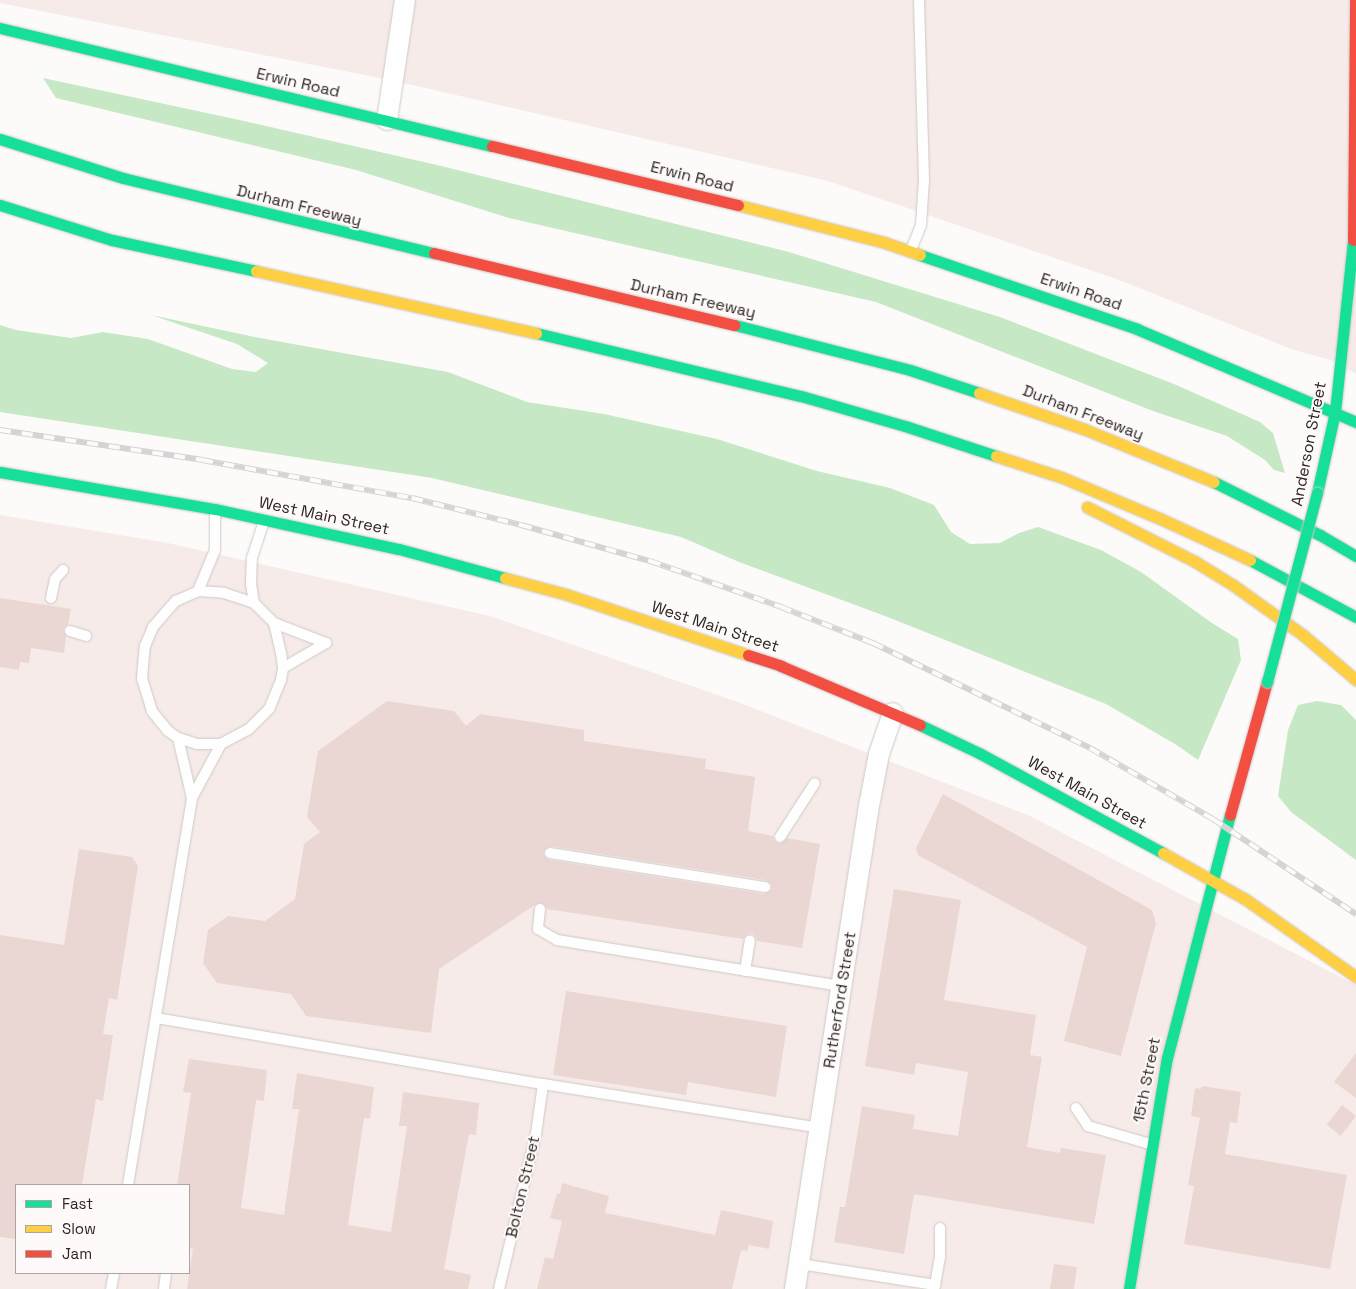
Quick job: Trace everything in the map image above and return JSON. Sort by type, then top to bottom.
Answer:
[{"type":"main road","name":"Anderson Street","points":[[1212,881],[1317,493],[1334,412],[1353,237],[1355,0]]},
{"type":"main road","name":"Erwin Road","points":[[0,28],[810,222],[910,251],[1137,329],[1356,422]]},
{"type":"main road","name":"Durham Freeway","points":[[0,140],[123,178],[196,197],[820,346],[910,370],[1084,429],[1212,481],[1320,535],[1356,556]]},
{"type":"main road","points":[[0,205],[112,240],[560,338],[801,396],[905,426],[1061,477],[1152,515],[1254,562],[1356,617]]},
{"type":"main road","points":[[905,426],[938,443],[1020,477]]},
{"type":"main road","name":"West Main Street","points":[[0,472],[215,509],[398,549],[565,594],[781,666],[893,713],[996,762],[1245,899],[1356,977]]},
{"type":"main road","points":[[1212,481],[1326,521]]},
{"type":"main road","points":[[1074,501],[1128,526],[1233,585],[1303,635],[1356,680]]},
{"type":"main road","name":"15th Street","points":[[1129,1289],[1151,1144],[1167,1058],[1212,881]]},
{"type":"street","points":[[387,120],[405,0]]},
{"type":"street","name":"Rutherford Street","points":[[796,1289],[879,754],[893,713]]},
{"type":"lane","points":[[910,251],[921,225],[924,180],[919,0]]},
{"type":"lane","points":[[198,591],[215,550],[215,509]]},
{"type":"lane","points":[[254,603],[251,583],[252,558],[264,519]]},
{"type":"lane","points":[[51,598],[55,579],[63,570]]},
{"type":"lane","points":[[274,623],[279,640],[283,668],[276,695],[260,720],[241,735],[221,744],[197,744],[178,738],[168,731],[152,711],[142,678],[143,656],[153,627],[169,607],[190,593],[198,591],[224,593],[254,603],[274,623],[326,643],[283,668]]},
{"type":"lane","points":[[70,631],[86,636]]},
{"type":"lane","points":[[178,738],[192,798]]},
{"type":"lane","points":[[128,1184],[192,798],[221,744]]},
{"type":"lane","points":[[780,837],[815,783]]},
{"type":"lane","points":[[550,853],[765,887]]},
{"type":"lane","points":[[540,908],[538,929],[557,940],[842,986]]},
{"type":"lane","points":[[745,971],[750,940]]},
{"type":"lane","points":[[156,1018],[544,1084],[820,1128]]},
{"type":"lane","name":"Bolton Street","points":[[499,1289],[536,1134],[544,1084]]},
{"type":"lane","points":[[1076,1108],[1088,1126],[1151,1144]]},
{"type":"lane","points":[[800,1264],[890,1284],[935,1287],[940,1257],[940,1228]]},
{"type":"lane","points":[[111,1289],[114,1274]]},
{"type":"lane","points":[[164,1289],[166,1274]]},
{"type":"shaded area","points":[[0,0],[1356,0],[1356,374],[1334,361],[1291,349],[1122,281],[828,181],[395,81],[0,3]]},
{"type":"shaded area","points":[[0,515],[168,543],[490,616],[735,701],[1030,816],[1356,985],[1356,1289],[0,1289]]},
{"type":"green space","points":[[43,78],[437,165],[789,252],[1000,317],[1174,384],[1260,422],[1273,433],[1285,473],[1274,470],[1265,460],[1227,436],[1153,411],[876,302],[509,218],[356,170],[56,98]]},
{"type":"green space","points":[[151,315],[260,338],[448,372],[527,402],[604,414],[717,439],[817,471],[890,488],[934,505],[951,532],[970,544],[1000,543],[1019,533],[1038,527],[1101,550],[1141,572],[1212,623],[1238,639],[1241,660],[1198,760],[1175,744],[1106,704],[885,616],[739,562],[681,537],[432,478],[0,412],[0,325],[16,330],[71,338],[103,332],[148,339],[232,369],[256,372],[268,363],[237,344]]},
{"type":"green space","points":[[1317,701],[1341,705],[1356,720],[1356,860],[1291,812],[1278,796],[1288,730],[1298,705]]},
{"type":"building","points":[[0,598],[71,609],[68,624],[63,629],[66,637],[64,653],[31,648],[29,663],[20,662],[19,670],[0,667]]},
{"type":"building","points":[[387,701],[454,711],[466,726],[480,714],[584,730],[584,741],[706,759],[705,769],[755,777],[748,831],[773,836],[774,841],[779,844],[787,838],[820,844],[802,948],[757,941],[752,933],[747,934],[743,939],[547,909],[544,904],[538,903],[439,969],[431,1033],[306,1016],[291,994],[217,983],[203,963],[208,930],[228,916],[265,921],[295,899],[304,844],[320,832],[307,817],[318,751]],"holes":[[[551,846],[766,880],[771,884],[772,889],[764,894],[549,860],[544,856],[543,851]]]},
{"type":"building","points":[[943,794],[1152,910],[1156,923],[1121,1056],[1064,1041],[1087,947],[918,855],[916,848]]},
{"type":"building","points":[[79,849],[132,857],[138,866],[117,1000],[109,998],[103,1034],[113,1035],[103,1101],[96,1099],[82,1184],[15,1184],[15,1239],[0,1237],[0,935],[64,945]]},
{"type":"building","points":[[894,889],[961,900],[944,1000],[1036,1015],[1030,1055],[1042,1057],[1027,1147],[1060,1153],[1061,1148],[1106,1155],[1094,1224],[914,1194],[904,1254],[834,1242],[840,1207],[845,1207],[862,1106],[915,1115],[913,1129],[958,1136],[968,1072],[916,1063],[914,1075],[865,1066]]},
{"type":"building","points":[[566,991],[787,1026],[776,1097],[688,1082],[686,1095],[553,1075]]},
{"type":"building","points":[[1356,1053],[1356,1098],[1334,1082]]},
{"type":"building","points":[[189,1059],[267,1070],[264,1101],[256,1100],[241,1208],[284,1215],[299,1109],[292,1109],[297,1073],[374,1087],[370,1119],[364,1118],[348,1225],[391,1232],[407,1126],[399,1126],[403,1092],[479,1103],[476,1135],[469,1134],[444,1269],[471,1275],[468,1289],[187,1289],[193,1249],[190,1248],[190,1184],[177,1184],[191,1093],[183,1092]]},
{"type":"building","points":[[1202,1086],[1241,1092],[1237,1123],[1230,1122],[1225,1154],[1347,1175],[1330,1269],[1184,1244],[1194,1186],[1188,1185],[1200,1118],[1191,1116],[1195,1088],[1201,1089]]},
{"type":"building","points":[[1342,1105],[1356,1116],[1341,1136],[1327,1125]]},
{"type":"building","points":[[562,1183],[609,1196],[605,1213],[715,1235],[721,1210],[773,1221],[769,1249],[749,1245],[747,1251],[741,1250],[732,1289],[537,1289],[545,1257],[553,1259],[562,1221],[550,1218],[557,1193],[560,1194]]},
{"type":"building","points":[[1054,1264],[1077,1267],[1074,1289],[1050,1289]]},
{"type":"railway","points":[[0,430],[202,460],[412,498],[521,525],[650,561],[781,607],[873,643],[1090,748],[1213,819],[1356,914]]},
{"type":"traffic: fast","points":[[0,28],[492,146]]},
{"type":"traffic: fast","points":[[0,139],[123,178],[434,253]]},
{"type":"traffic: fast","points":[[0,205],[112,240],[256,271]]},
{"type":"traffic: fast","points":[[1317,493],[1335,412],[1353,240]]},
{"type":"traffic: fast","points":[[920,255],[1137,329],[1356,422]]},
{"type":"traffic: fast","points":[[735,325],[910,370],[979,393]]},
{"type":"traffic: fast","points":[[536,333],[801,396],[905,426],[996,456]]},
{"type":"traffic: fast","points":[[0,472],[215,509],[399,549],[505,578]]},
{"type":"traffic: fast","points":[[1214,482],[1320,535],[1356,556]]},
{"type":"traffic: fast","points":[[1267,682],[1317,493]]},
{"type":"traffic: fast","points":[[1250,560],[1356,617]]},
{"type":"traffic: fast","points":[[920,725],[979,753],[1163,853]]},
{"type":"traffic: fast","points":[[1129,1289],[1167,1058],[1230,815]]},
{"type":"traffic: slow","points":[[738,205],[883,242],[920,255]]},
{"type":"traffic: slow","points":[[256,271],[536,333]]},
{"type":"traffic: slow","points":[[979,393],[1084,429],[1214,482]]},
{"type":"traffic: slow","points":[[996,456],[1061,477],[1161,519],[1250,560]]},
{"type":"traffic: slow","points":[[1087,507],[1194,561],[1233,585],[1303,635],[1356,680]]},
{"type":"traffic: slow","points":[[505,578],[565,594],[748,655]]},
{"type":"traffic: slow","points":[[1163,853],[1245,899],[1356,977]]},
{"type":"traffic: jam","points":[[1353,240],[1355,0]]},
{"type":"traffic: jam","points":[[492,146],[738,205]]},
{"type":"traffic: jam","points":[[434,253],[735,325]]},
{"type":"traffic: jam","points":[[748,655],[781,666],[920,725]]},
{"type":"traffic: jam","points":[[1230,815],[1267,682]]}]
